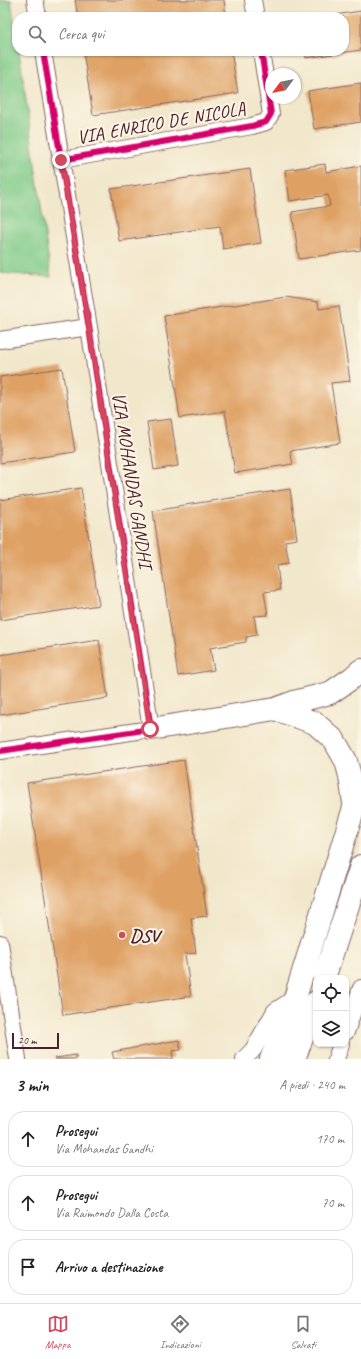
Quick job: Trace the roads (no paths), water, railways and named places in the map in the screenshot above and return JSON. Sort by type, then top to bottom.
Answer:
[{"type":"highway","points":[[150,729],[275,709],[294,702],[330,693],[361,670]]},
{"type":"highway","points":[[275,709],[315,723],[334,740],[346,760],[355,806]]},
{"type":"highway","points":[[270,1059],[295,998],[361,785]]},
{"type":"highway","points":[[325,975],[361,866]]},
{"type":"highway","points":[[294,1059],[313,1010]]},
{"type":"street","points":[[35,0],[37,12]]},
{"type":"street","points":[[253,0],[255,12]]},
{"type":"street","name":"VIA MOHANDAS GANDHI","points":[[44,56],[89,327],[150,729]]},
{"type":"street","name":"VIA ENRICO DE NICOLA","points":[[61,160],[252,126],[266,122],[271,114],[262,56]]},
{"type":"street","points":[[0,340],[89,327]]},
{"type":"street","points":[[0,751],[150,729]]},
{"type":"street","points":[[0,943],[18,1059]]},
{"type":"street","points":[[349,1023],[361,988]]},
{"type":"street","points":[[244,1059],[254,1050],[275,1012],[295,998]]},
{"type":"street","points":[[336,1059],[340,1047]]},
{"type":"place","name":"DSV","points":[[122,935]]}]
